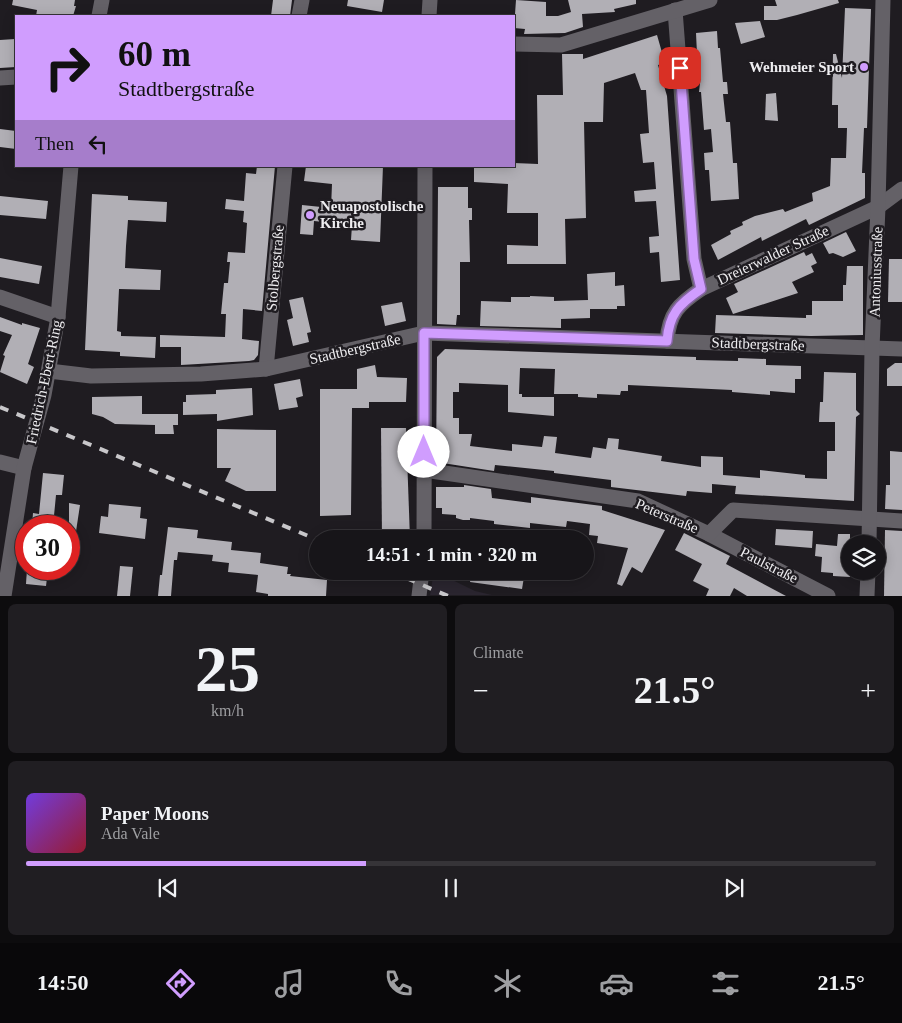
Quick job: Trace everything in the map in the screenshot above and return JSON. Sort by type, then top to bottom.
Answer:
[{"type":"street","points":[[99,15],[102,0]]},
{"type":"street","points":[[299,15],[302,0]]},
{"type":"street","points":[[429,15],[430,0]]},
{"type":"street","points":[[515,44],[561,45],[710,0]]},
{"type":"street","name":"Antoniusstraße","points":[[869,535],[872,348],[878,206],[883,0]]},
{"type":"street","points":[[676,10],[694,259],[701,289]]},
{"type":"street","points":[[0,78],[15,77]]},
{"type":"street","name":"Friedrich-Ebert-Ring","points":[[4,596],[24,468],[44,395],[58,317],[70,167]]},
{"type":"street","name":"Stolbergstraße","points":[[266,369],[285,167]]},
{"type":"street","points":[[424,530],[425,167]]},
{"type":"street","name":"Dreierwalder Straße","points":[[667,341],[668,326],[676,311],[684,300],[701,289],[878,206],[902,189]]},
{"type":"street","points":[[0,297],[58,317]]},
{"type":"street","name":"Stadtbergstraße","points":[[49,371],[90,376],[202,374],[266,369],[424,333],[902,349]]},
{"type":"street","points":[[0,462],[24,468]]},
{"type":"street","name":"Peterstraße","points":[[424,470],[638,501],[710,534],[733,510],[902,521]]},
{"type":"street","name":"Paulstraße","points":[[710,534],[828,596]]},
{"type":"street","points":[[419,596],[421,580]]},
{"type":"street","points":[[867,596],[868,580]]},
{"type":"shaded area","points":[[432,580],[452,580],[475,591],[492,595],[430,595]]},
{"type":"building","points":[[13,0],[75,0],[74,6],[76,6],[73,15],[36,15],[37,10],[12,5]]},
{"type":"building","points":[[273,0],[292,0],[290,15],[271,15]]},
{"type":"building","points":[[348,0],[384,0],[382,12],[347,6]]},
{"type":"building","points":[[516,0],[546,2],[546,16],[558,16],[571,12],[568,0],[636,0],[636,4],[614,9],[615,12],[582,14],[583,27],[565,33],[524,34],[525,29],[515,28]]},
{"type":"building","points":[[775,0],[838,0],[839,3],[777,20],[764,20],[764,6],[777,6]]},
{"type":"building","points":[[845,8],[871,9],[867,128],[864,128],[862,173],[865,173],[865,198],[809,225],[806,219],[762,241],[761,237],[718,260],[711,245],[731,234],[730,231],[743,225],[742,222],[755,216],[783,209],[785,212],[813,201],[812,193],[830,186],[831,158],[846,158],[847,128],[838,128],[838,105],[832,105],[833,54],[836,54],[842,78]]},
{"type":"building","points":[[760,21],[765,37],[741,44],[735,23]]},
{"type":"building","points":[[717,31],[723,82],[727,82],[728,94],[723,94],[726,122],[730,122],[733,163],[737,163],[739,199],[711,201],[709,170],[705,170],[704,153],[713,152],[711,129],[704,130],[701,92],[699,92],[701,74],[699,54],[697,54],[696,33]]},
{"type":"building","points":[[657,35],[665,63],[658,65],[667,96],[680,280],[661,282],[659,252],[650,253],[649,237],[659,236],[656,201],[635,202],[634,191],[656,189],[654,162],[643,163],[640,134],[649,133],[646,90],[641,90],[635,73],[604,83],[603,122],[584,122],[586,218],[565,219],[566,264],[507,264],[507,245],[538,246],[538,213],[507,213],[508,184],[474,182],[474,167],[515,167],[515,163],[538,164],[537,95],[563,95],[562,54],[583,54],[583,59]]},
{"type":"building","points":[[15,39],[15,67],[0,68],[0,40]]},
{"type":"building","points":[[776,93],[778,121],[765,120],[766,94]]},
{"type":"building","points":[[0,129],[15,131],[15,149],[0,147]]},
{"type":"building","points":[[257,167],[275,167],[262,311],[243,309],[242,339],[259,341],[258,355],[254,360],[249,361],[181,365],[181,347],[160,347],[160,335],[225,337],[226,314],[221,314],[224,283],[228,283],[230,262],[227,262],[228,252],[245,253],[247,223],[243,222],[244,211],[225,209],[226,199],[244,201],[246,173],[256,174]]},
{"type":"building","points":[[306,167],[383,167],[380,242],[351,240],[352,225],[314,221],[313,235],[300,234],[302,205],[331,208],[332,184],[304,181]]},
{"type":"building","points":[[438,187],[468,187],[468,208],[472,208],[472,220],[469,220],[470,262],[460,262],[460,315],[457,315],[456,325],[437,324]]},
{"type":"building","points":[[92,194],[128,196],[128,200],[167,202],[166,222],[128,220],[125,268],[161,270],[160,290],[119,289],[117,331],[121,332],[121,336],[156,337],[155,358],[120,356],[120,352],[85,350]]},
{"type":"building","points":[[0,196],[48,201],[46,219],[0,215]]},
{"type":"building","points":[[846,232],[856,251],[843,257],[833,253],[829,254],[823,243]]},
{"type":"building","points":[[804,252],[806,256],[812,253],[817,263],[811,266],[814,272],[792,282],[798,293],[733,314],[726,298],[738,292],[734,284]]},
{"type":"building","points":[[0,258],[42,266],[39,284],[0,277]]},
{"type":"building","points":[[889,259],[902,259],[902,302],[888,302]]},
{"type":"building","points":[[847,266],[863,266],[863,335],[811,336],[715,333],[716,315],[806,318],[806,315],[812,315],[812,301],[843,301],[843,285],[846,285]]},
{"type":"building","points":[[615,272],[615,286],[624,285],[625,306],[617,306],[617,309],[590,309],[590,318],[561,319],[561,328],[480,326],[481,301],[511,302],[511,297],[530,296],[554,297],[554,301],[588,300],[587,274]]},
{"type":"building","points":[[303,297],[311,332],[307,333],[309,342],[293,346],[287,320],[293,318],[289,300]]},
{"type":"building","points":[[402,302],[406,321],[385,326],[381,306]]},
{"type":"building","points":[[0,317],[22,325],[22,323],[40,328],[28,364],[34,367],[27,384],[0,372],[5,356],[3,355],[12,335],[0,331]]},
{"type":"building","points":[[445,349],[696,357],[696,360],[738,361],[738,358],[766,359],[766,365],[801,366],[801,379],[795,379],[795,393],[770,391],[770,395],[732,392],[732,390],[628,385],[628,391],[621,391],[620,395],[597,394],[597,398],[578,397],[578,394],[554,394],[555,369],[520,368],[519,394],[522,394],[522,397],[554,397],[554,416],[508,412],[508,385],[459,383],[459,392],[453,392],[453,418],[459,418],[459,434],[472,434],[470,446],[512,451],[512,444],[542,447],[544,436],[557,437],[555,453],[591,458],[593,447],[606,449],[608,438],[619,439],[618,449],[662,456],[661,461],[701,467],[701,456],[723,457],[723,475],[760,478],[760,470],[805,475],[805,478],[827,479],[827,451],[835,451],[835,422],[819,422],[820,402],[823,402],[824,372],[856,373],[856,410],[860,414],[856,417],[854,501],[735,494],[736,486],[712,484],[712,493],[687,491],[686,496],[611,487],[611,480],[554,473],[554,471],[495,465],[494,471],[436,462],[437,357]]},
{"type":"building","points":[[895,363],[902,363],[902,386],[887,386],[887,369]]},
{"type":"building","points":[[375,365],[377,377],[407,378],[406,402],[369,402],[369,408],[352,408],[351,515],[320,516],[320,389],[357,389],[357,369]]},
{"type":"building","points":[[300,379],[303,396],[296,398],[298,407],[279,410],[274,384]]},
{"type":"building","points":[[252,388],[253,415],[217,421],[217,414],[183,415],[183,402],[186,402],[186,395],[216,394],[216,390]]},
{"type":"building","points":[[142,396],[142,414],[178,414],[178,425],[173,425],[174,434],[155,434],[155,425],[115,424],[103,417],[92,414],[92,397]]},
{"type":"building","points":[[381,428],[406,428],[410,530],[382,530]]},
{"type":"building","points":[[217,429],[276,430],[276,491],[246,491],[225,481],[231,468],[217,468]]},
{"type":"building","points":[[890,451],[902,452],[902,510],[885,509],[886,485],[890,485]]},
{"type":"building","points":[[43,473],[64,475],[62,495],[56,495],[54,515],[33,515],[33,513],[39,514]]},
{"type":"building","points":[[464,485],[491,489],[492,498],[531,503],[531,497],[602,506],[602,510],[665,530],[642,573],[632,567],[622,586],[617,584],[628,548],[597,543],[598,536],[594,536],[594,530],[589,530],[590,524],[567,521],[566,527],[530,523],[530,528],[494,524],[494,521],[470,518],[470,520],[463,520],[456,518],[456,515],[442,514],[442,508],[436,508],[436,487],[464,487]]},
{"type":"building","points":[[69,503],[80,505],[78,515],[69,515]]},
{"type":"building","points":[[109,504],[141,507],[140,518],[147,519],[145,539],[99,533],[101,516],[108,517]]},
{"type":"building","points":[[168,527],[198,530],[197,538],[232,542],[231,550],[261,553],[260,563],[288,567],[287,574],[291,574],[290,576],[309,578],[309,580],[327,580],[326,596],[268,596],[268,594],[256,592],[258,575],[228,572],[229,563],[212,561],[213,555],[178,552],[177,560],[174,560],[171,596],[158,596],[160,575],[162,575]]},
{"type":"building","points":[[776,529],[813,531],[812,548],[775,545]]},
{"type":"building","points":[[885,530],[902,531],[902,596],[884,596],[884,580],[886,580]]},
{"type":"building","points":[[684,533],[730,556],[726,564],[786,596],[747,596],[734,588],[730,596],[706,596],[709,589],[693,581],[702,564],[675,550]]},
{"type":"building","points":[[838,534],[850,534],[841,535],[841,576],[833,576],[833,573],[821,572],[822,557],[815,556],[816,544],[837,546]]},
{"type":"building","points":[[120,566],[133,567],[130,596],[117,596]]},
{"type":"building","points":[[26,580],[47,580],[46,586],[26,584]]},
{"type":"building","points":[[470,580],[524,580],[522,589],[470,582]]},
{"type":"railway","points":[[0,407],[309,536]]},
{"type":"railway","points":[[411,580],[448,596]]},
{"type":"place","name":"Wehmeier Sport","points":[[864,67]]},
{"type":"place","name":"Neuapostolische Kirche","points":[[310,215]]},
{"type":"route","points":[[424,452],[424,333],[667,341],[668,326],[676,311],[684,300],[701,289],[694,259],[680,68]]}]
